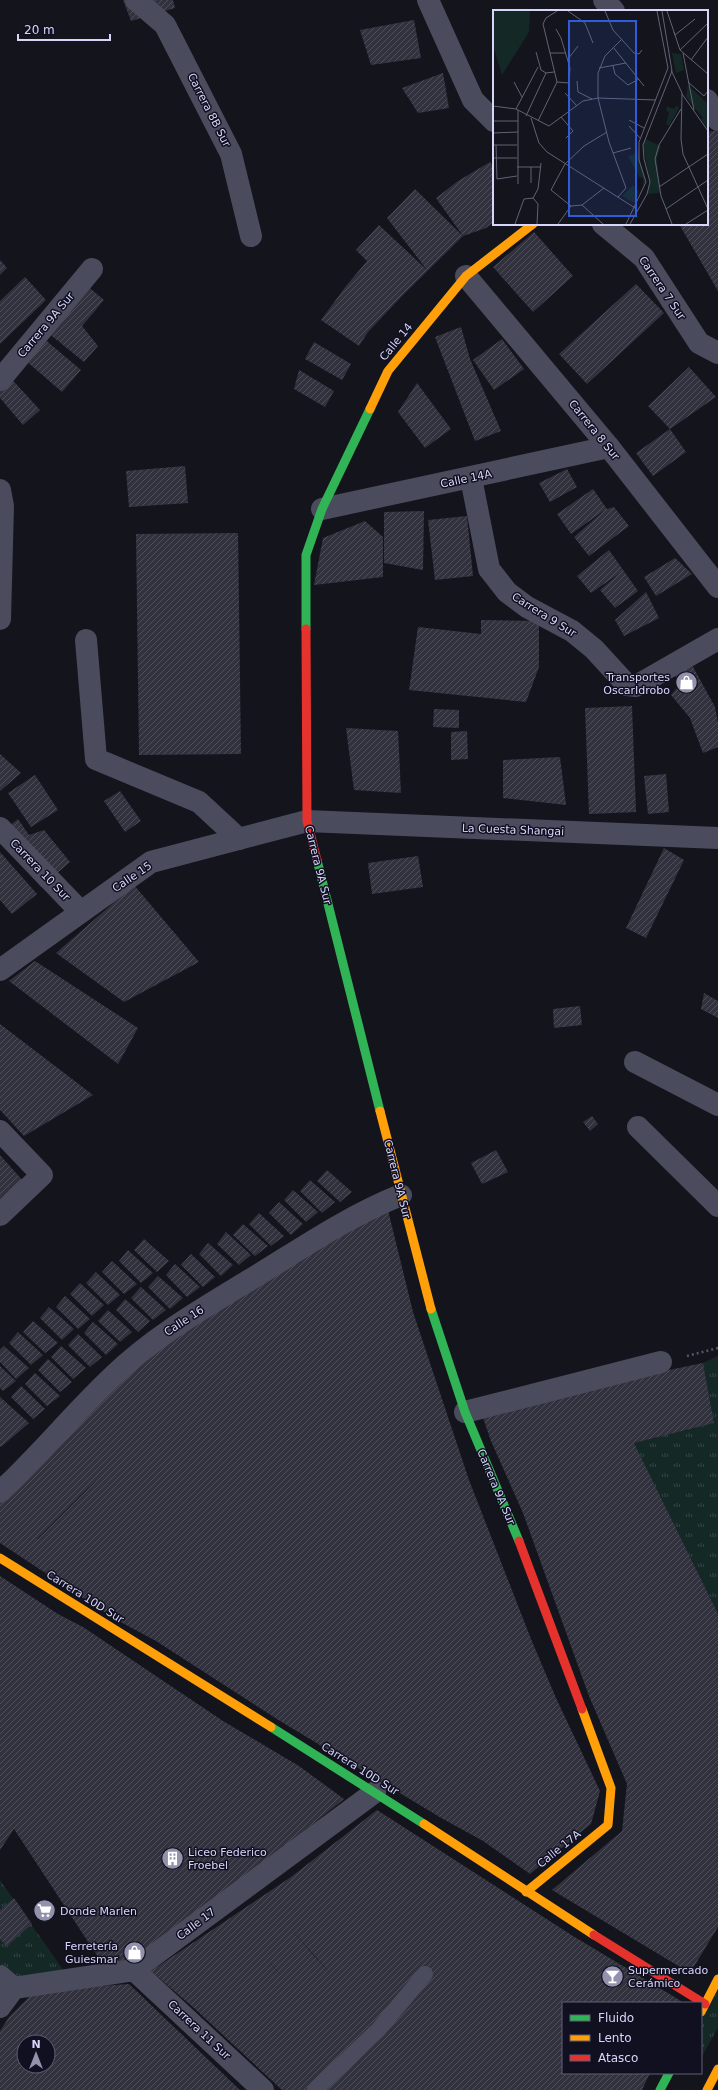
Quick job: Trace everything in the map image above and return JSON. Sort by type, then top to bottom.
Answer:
[{"type":"street","name":"Carrera 8B Sur","points":[[136,0],[165,25],[231,154],[251,236]]},
{"type":"street","points":[[428,0],[473,100],[493,120]]},
{"type":"street","points":[[604,0],[613,10]]},
{"type":"street","points":[[708,102],[718,120]]},
{"type":"street","name":"Calle 14","points":[[322,509],[388,372],[466,276],[532,225]]},
{"type":"street","name":"Carrera 7 Sur","points":[[604,225],[644,258],[699,343],[718,353]]},
{"type":"street","name":"Carrera 9A Sur","points":[[0,380],[92,269]]},
{"type":"street","name":"Carrera 8 Sur","points":[[466,276],[609,446],[718,587]]},
{"type":"street","name":"Calle 14A","points":[[322,509],[471,478],[609,446]]},
{"type":"street","name":"Carrera 9 Sur","points":[[471,478],[489,569],[507,592],[527,607],[572,631],[594,649],[627,684],[636,686],[718,639]]},
{"type":"street","points":[[0,490],[3,506],[0,619]]},
{"type":"street","name":"Carrera 9A Sur","points":[[322,509],[306,555],[307,821],[400,1195],[429,1303],[465,1412],[529,1566],[611,1788],[608,1825]]},
{"type":"street","points":[[86,640],[96,759],[199,802],[238,839]]},
{"type":"street","name":"La Cuesta Shangai","points":[[307,821],[718,838]]},
{"type":"street","name":"Calle 15","points":[[0,970],[151,862],[307,821]]},
{"type":"street","name":"Carrera 10 Sur","points":[[0,828],[81,912]]},
{"type":"street","points":[[635,1062],[718,1105]]},
{"type":"street","points":[[638,1127],[718,1206]]},
{"type":"street","points":[[0,1131],[42,1175],[0,1215]]},
{"type":"street","name":"Calle 16","points":[[0,1492],[40,1453],[112,1376],[155,1340],[214,1301],[368,1208],[400,1195]]},
{"type":"street","points":[[465,1412],[661,1362]]},
{"type":"street","name":"Carrera 10D Sur","points":[[0,1558],[375,1792],[526,1892],[706,2004]]},
{"type":"street","name":"Calle 17","points":[[0,2007],[7,1982],[134,1970],[375,1792]]},
{"type":"street","name":"Calle 17A","points":[[526,1892],[608,1825]]},
{"type":"street","name":"Carrera 11 Sur","points":[[134,1970],[263,2090]]},
{"type":"street","points":[[702,2010],[718,1979]]},
{"type":"street","points":[[707,2090],[718,2069]]},
{"type":"street","points":[[660,2090],[668,2074]]},
{"type":"lane","points":[[315,2090],[378,2030],[425,1974]]},
{"type":"path","points":[[661,1362],[718,1348]]},
{"type":"green space","points":[[718,1356],[718,1614],[634,1443],[714,1423],[703,1363]]},
{"type":"green space","points":[[0,1880],[64,1971],[16,1977],[0,1964]]},
{"type":"green space","points":[[718,1991],[718,2028],[702,2056],[702,2019]]},
{"type":"building","points":[[123,0],[173,0],[175,8],[131,21]]},
{"type":"building","points":[[414,20],[421,58],[371,65],[360,30]]},
{"type":"building","points":[[443,73],[449,108],[418,113],[402,88]]},
{"type":"building","points":[[718,130],[718,291],[680,225],[708,225],[708,132]]},
{"type":"building","points":[[490,162],[493,166],[493,223],[486,228],[463,236],[436,198],[458,181]]},
{"type":"building","points":[[415,189],[463,236],[368,332],[359,346],[321,320],[367,261],[356,250],[379,225],[427,270],[387,218]]},
{"type":"building","points":[[534,232],[573,276],[533,312],[493,267]]},
{"type":"building","points":[[0,260],[7,268],[0,275]]},
{"type":"building","points":[[25,277],[46,300],[0,344],[0,301]]},
{"type":"building","points":[[85,284],[104,300],[82,326],[98,346],[84,362],[47,332]]},
{"type":"building","points":[[636,284],[664,313],[587,384],[559,354]]},
{"type":"building","points":[[461,327],[470,359],[501,431],[475,441],[435,337]]},
{"type":"building","points":[[42,337],[81,370],[62,392],[25,360]]},
{"type":"building","points":[[502,339],[524,369],[494,390],[473,360]]},
{"type":"building","points":[[314,342],[351,364],[342,380],[305,359]]},
{"type":"building","points":[[689,367],[716,397],[670,429],[648,406]]},
{"type":"building","points":[[299,370],[334,391],[325,407],[294,389]]},
{"type":"building","points":[[7,374],[40,410],[23,425],[0,398],[0,382]]},
{"type":"building","points":[[417,383],[451,429],[425,448],[398,412]]},
{"type":"building","points":[[670,429],[686,452],[653,476],[636,453]]},
{"type":"building","points":[[185,466],[188,503],[129,507],[126,471]]},
{"type":"building","points":[[567,469],[577,487],[550,502],[539,483]]},
{"type":"building","points":[[593,489],[607,509],[614,507],[629,526],[589,556],[574,537],[605,510],[571,534],[557,514]]},
{"type":"building","points":[[424,511],[423,570],[384,563],[384,512]]},
{"type":"building","points":[[467,516],[473,576],[435,580],[428,520]]},
{"type":"building","points":[[365,521],[383,537],[383,577],[314,585],[323,538]]},
{"type":"building","points":[[238,533],[241,754],[139,755],[136,534]]},
{"type":"building","points":[[609,550],[638,591],[615,608],[600,590],[620,573],[591,593],[577,576]]},
{"type":"building","points":[[675,558],[692,574],[656,596],[644,577]]},
{"type":"building","points":[[646,592],[659,618],[624,636],[615,620]]},
{"type":"building","points":[[481,620],[539,621],[539,667],[526,702],[409,690],[418,627],[481,634]]},
{"type":"building","points":[[692,665],[715,707],[718,723],[718,747],[703,753],[690,718],[671,695],[681,683],[675,676]]},
{"type":"building","points":[[632,706],[636,812],[589,814],[585,708]]},
{"type":"building","points":[[434,709],[459,710],[459,728],[433,727]]},
{"type":"building","points":[[346,728],[398,731],[401,793],[354,790]]},
{"type":"building","points":[[467,731],[468,759],[451,760],[451,732]]},
{"type":"building","points":[[0,754],[21,773],[0,791]]},
{"type":"building","points":[[560,757],[566,805],[503,798],[503,760]]},
{"type":"building","points":[[666,774],[669,812],[648,814],[644,776]]},
{"type":"building","points":[[35,775],[58,810],[31,827],[8,793]]},
{"type":"building","points":[[120,791],[141,821],[125,832],[104,801]]},
{"type":"building","points":[[18,819],[29,835],[44,830],[70,862],[41,887],[0,839],[0,833]]},
{"type":"building","points":[[664,848],[684,860],[646,938],[626,928]]},
{"type":"building","points":[[0,852],[37,894],[12,914],[0,900]]},
{"type":"building","points":[[418,856],[423,887],[372,894],[368,863]]},
{"type":"building","points":[[134,885],[199,962],[124,1002],[56,953]]},
{"type":"building","points":[[35,961],[138,1028],[118,1064],[9,981]]},
{"type":"building","points":[[704,993],[718,1001],[718,1018],[701,1009]]},
{"type":"building","points":[[580,1006],[582,1025],[554,1028],[553,1009]]},
{"type":"building","points":[[0,1024],[93,1095],[24,1136],[0,1110]]},
{"type":"building","points":[[592,1116],[598,1124],[590,1131],[583,1122]]},
{"type":"building","points":[[496,1150],[508,1172],[482,1184],[471,1163]]},
{"type":"building","points":[[0,1155],[24,1182],[0,1203]]},
{"type":"building","points":[[327,1170],[352,1192],[340,1202],[317,1181]]},
{"type":"building","points":[[310,1180],[335,1202],[322,1213],[300,1191]]},
{"type":"building","points":[[293,1190],[318,1212],[306,1222],[284,1200]]},
{"type":"building","points":[[279,1202],[303,1224],[291,1235],[269,1213]]},
{"type":"building","points":[[386,1202],[413,1312],[469,1480],[531,1639],[556,1698],[600,1791],[591,1824],[530,1874],[483,1841],[443,1819],[280,1721],[156,1641],[115,1619],[0,1543],[0,1499],[157,1342]],"holes":[[[102,1475],[38,1539],[37,1539]]]},
{"type":"building","points":[[259,1213],[284,1236],[271,1246],[249,1224]]},
{"type":"building","points":[[243,1224],[268,1246],[255,1256],[233,1235]]},
{"type":"building","points":[[226,1232],[251,1255],[239,1265],[217,1244]]},
{"type":"building","points":[[144,1239],[169,1261],[157,1272],[134,1250]]},
{"type":"building","points":[[208,1243],[233,1265],[221,1276],[199,1254]]},
{"type":"building","points":[[128,1250],[153,1273],[141,1283],[119,1261]]},
{"type":"building","points":[[191,1254],[215,1277],[203,1287],[181,1265]]},
{"type":"building","points":[[112,1261],[137,1284],[124,1294],[102,1272]]},
{"type":"building","points":[[175,1264],[200,1287],[187,1297],[166,1275]]},
{"type":"building","points":[[96,1272],[120,1295],[108,1305],[86,1283]]},
{"type":"building","points":[[158,1276],[183,1298],[170,1309],[148,1287]]},
{"type":"building","points":[[80,1283],[104,1305],[92,1316],[70,1294]]},
{"type":"building","points":[[141,1287],[166,1310],[153,1320],[131,1298]]},
{"type":"building","points":[[65,1296],[90,1319],[78,1329],[56,1307]]},
{"type":"building","points":[[125,1299],[150,1321],[138,1332],[116,1310]]},
{"type":"building","points":[[49,1307],[74,1329],[62,1340],[40,1318]]},
{"type":"building","points":[[108,1310],[132,1332],[120,1342],[98,1321]]},
{"type":"building","points":[[33,1321],[58,1343],[45,1353],[23,1332]]},
{"type":"building","points":[[93,1322],[118,1344],[106,1355],[84,1333]]},
{"type":"building","points":[[18,1332],[43,1355],[31,1365],[9,1343]]},
{"type":"building","points":[[78,1334],[102,1357],[90,1367],[68,1345]]},
{"type":"building","points":[[4,1346],[29,1368],[16,1379],[0,1362],[0,1350]]},
{"type":"building","points":[[61,1346],[86,1368],[73,1379],[51,1357]]},
{"type":"building","points":[[48,1359],[72,1382],[60,1392],[38,1370]]},
{"type":"building","points":[[703,1363],[714,1423],[634,1443],[718,1614],[718,1927],[690,1973],[552,1890],[622,1831],[627,1784],[589,1696],[523,1513],[491,1441],[480,1409]]},
{"type":"building","points":[[0,1366],[16,1381],[3,1391],[0,1388]]},
{"type":"building","points":[[35,1373],[60,1396],[47,1406],[25,1384]]},
{"type":"building","points":[[21,1386],[45,1409],[33,1419],[11,1397]]},
{"type":"building","points":[[0,1397],[29,1423],[1,1447],[0,1446]]},
{"type":"building","points":[[0,1576],[58,1614],[83,1627],[223,1721],[299,1766],[344,1799],[294,1839],[130,1961],[104,1966],[14,1829],[0,1850]]},
{"type":"building","points":[[377,1810],[573,1936],[681,2001],[562,2002],[562,2074],[650,2074],[642,2090],[324,2090],[377,2026],[307,2090],[282,2090],[194,2008],[151,1971],[291,1877]],"holes":[[[289,1927],[331,1974],[316,1958]]]},
{"type":"building","points":[[14,1898],[32,1924],[7,1946],[0,1939],[0,1910]]},
{"type":"building","points":[[129,1984],[240,2090],[0,2090],[0,2031],[9,2017],[30,1996],[99,1986]]},
{"type":"traffic: fast","points":[[306,629],[306,555],[322,509],[370,409]]},
{"type":"traffic: fast","points":[[317,860],[380,1111]]},
{"type":"traffic: fast","points":[[431,1309],[465,1412],[519,1541]]},
{"type":"traffic: fast","points":[[271,1727],[424,1824]]},
{"type":"traffic: fast","points":[[660,2090],[668,2074]]},
{"type":"traffic: slow","points":[[370,409],[388,371],[466,276],[532,225]]},
{"type":"traffic: slow","points":[[380,1111],[431,1309]]},
{"type":"traffic: slow","points":[[0,1558],[271,1727]]},
{"type":"traffic: slow","points":[[526,1892],[608,1825],[611,1788],[582,1709]]},
{"type":"traffic: slow","points":[[424,1824],[594,1935]]},
{"type":"traffic: slow","points":[[702,2010],[718,1979]]},
{"type":"traffic: slow","points":[[707,2090],[718,2069]]},
{"type":"traffic: jam","points":[[306,629],[307,821],[317,860]]},
{"type":"traffic: jam","points":[[519,1541],[582,1709]]},
{"type":"traffic: jam","points":[[594,1935],[702,2002]]},
{"type":"place","name":"Transportes OscarIdrobo","points":[[686,683]]},
{"type":"place","name":"Liceo Federico Froebel","points":[[172,1858]]},
{"type":"place","name":"Donde Marlen","points":[[45,1911]]},
{"type":"place","name":"Ferretería Guiesmar","points":[[134,1952]]},
{"type":"place","name":"Supermercado Cerámico","points":[[612,1976]]}]
